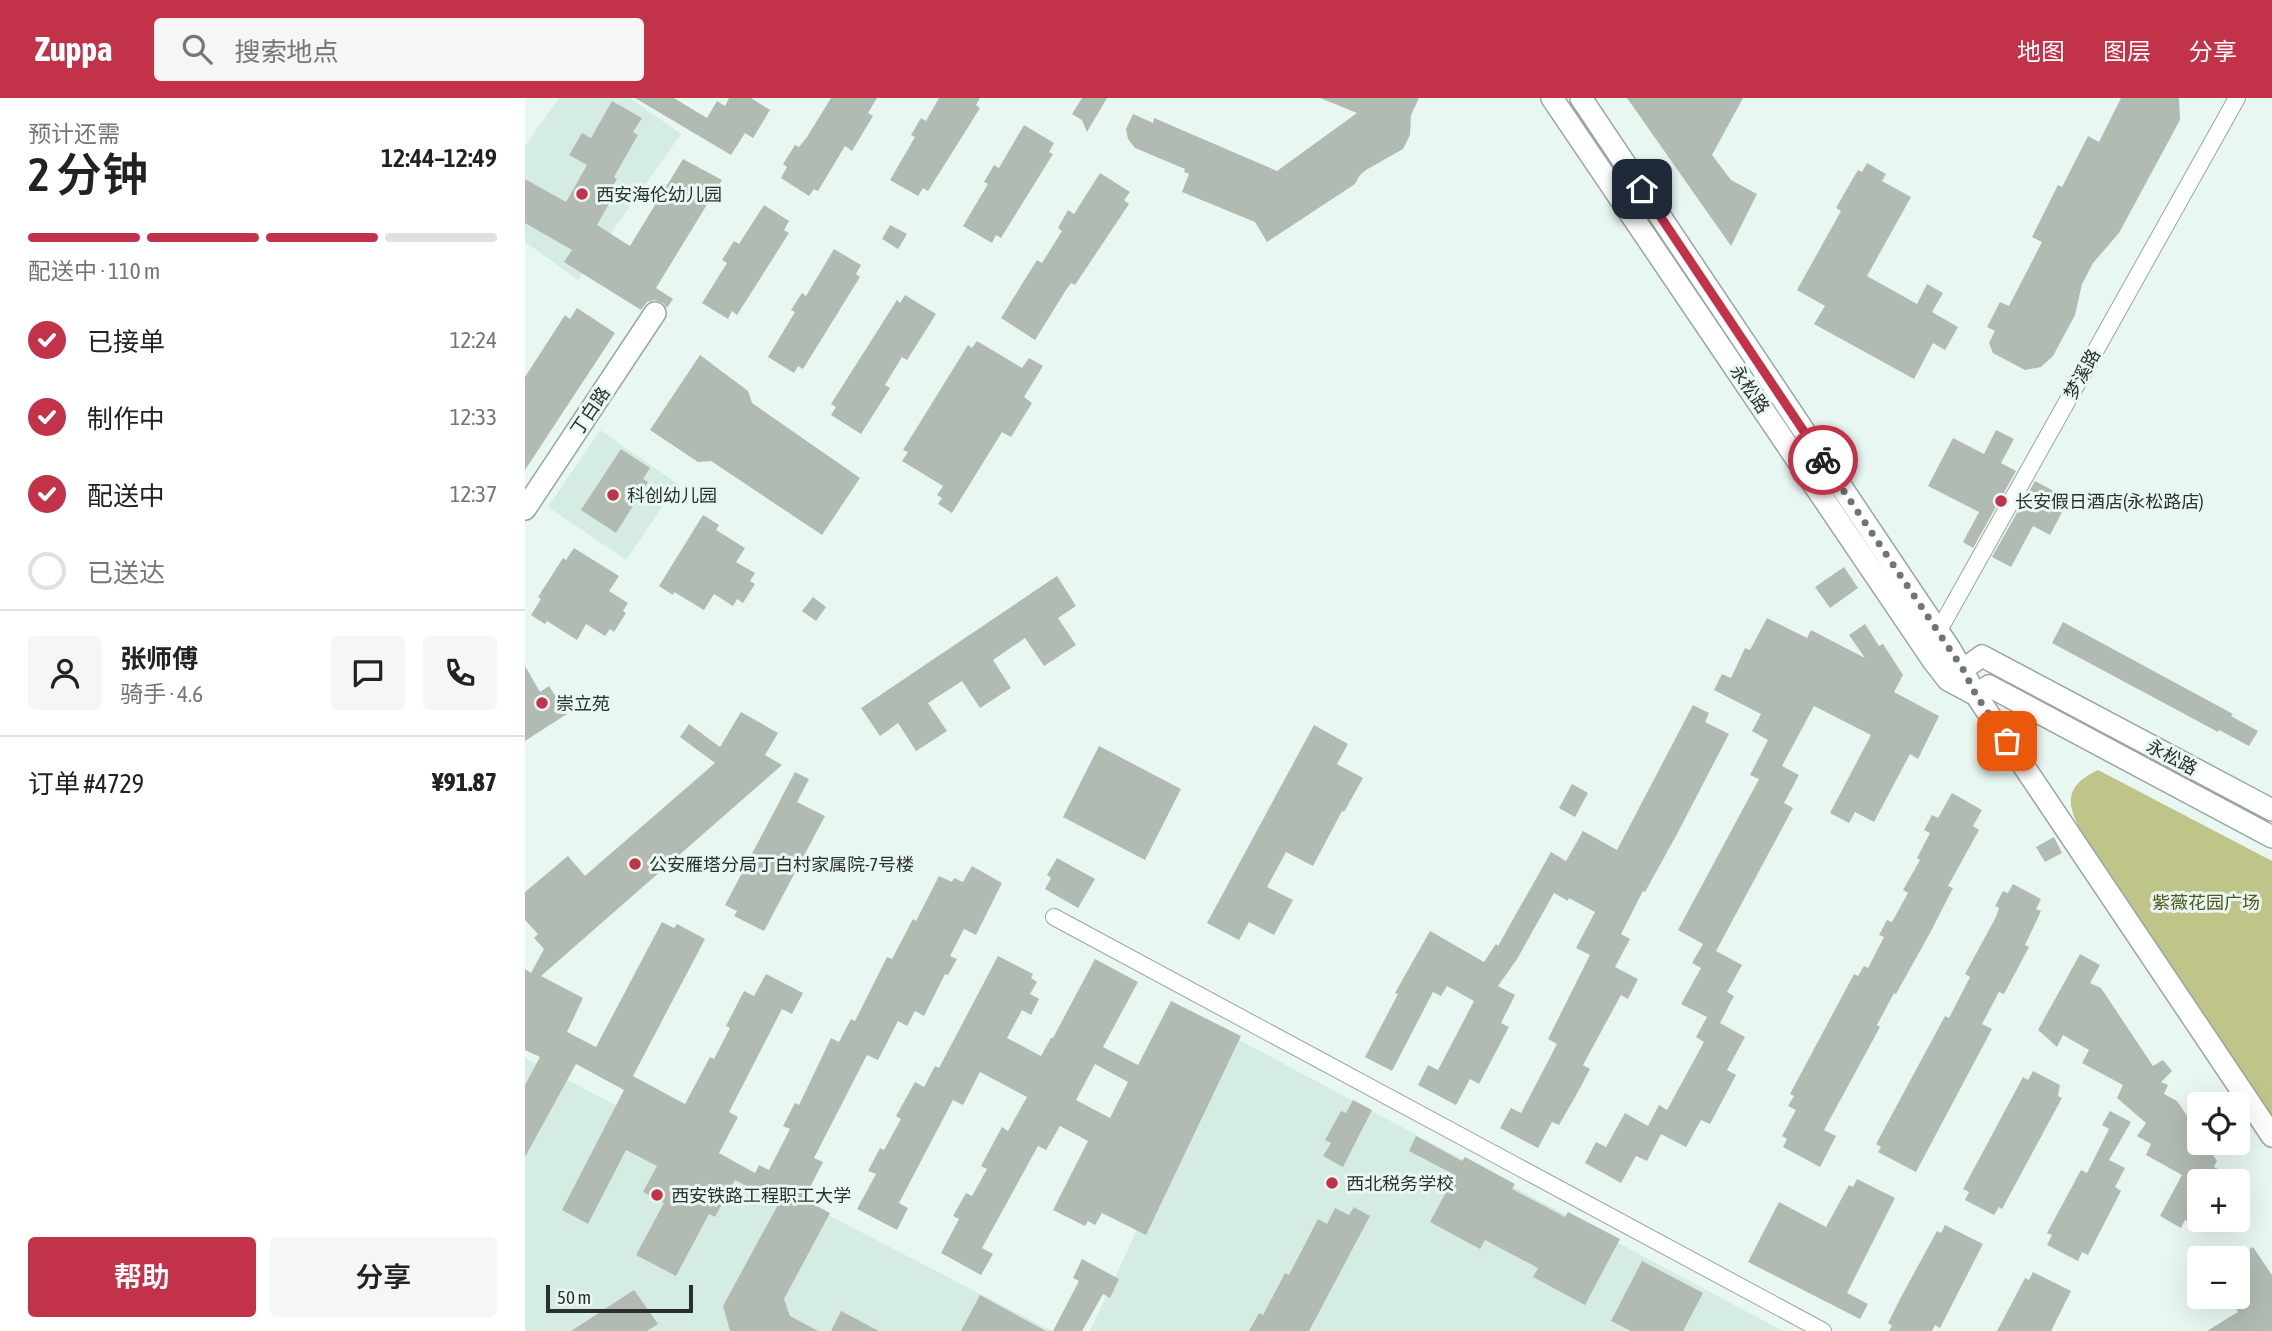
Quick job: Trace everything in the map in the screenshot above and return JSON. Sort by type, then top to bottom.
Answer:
[{"type":"street","name":"永松路","points":[[1552,98],[1955,675],[1976,695],[1989,686],[2272,837]]},
{"type":"street","name":"永松路","points":[[1581,98],[1929,637]]},
{"type":"street","name":"梦溪路","points":[[1929,637],[2237,98]]},
{"type":"street","name":"丁白路","points":[[525,509],[655,313]]},
{"type":"street","name":"永松路","points":[[1955,675],[1982,656],[2272,810]]},
{"type":"street","points":[[1976,695],[2272,1136]]},
{"type":"street","points":[[1054,918],[1823,1331]]},
{"type":"shaded area","name":"西安海伦幼儿园","points":[[559,98],[630,98],[681,134],[578,280],[525,242],[525,146]]},
{"type":"shaded area","name":"科创幼儿园","points":[[600,430],[678,484],[626,560],[548,507]]},
{"type":"shaded area","name":"西北税务学校","points":[[1228,1034],[1783,1331],[1090,1331]]},
{"type":"shaded area","name":"西安铁路工程职工大学","points":[[525,1058],[1052,1331],[525,1331]]},
{"type":"green space","name":"紫薇花园广场","points":[[2098,770],[2272,861],[2272,1116],[2083,835],[2071,806],[2071,798],[2078,783]]},
{"type":"building","points":[[635,98],[674,98],[707,118],[717,101],[725,106],[729,98],[751,98],[770,110],[753,138],[745,133],[731,155]]},
{"type":"building","points":[[831,98],[877,98],[868,113],[873,116],[852,151],[845,146],[818,191],[814,189],[809,196],[781,178],[787,167],[783,164],[795,145],[799,147],[807,137]]},
{"type":"building","points":[[939,98],[980,98],[976,105],[980,108],[928,191],[923,188],[918,196],[890,180],[915,137],[911,135],[921,118],[926,121]]},
{"type":"building","points":[[1082,98],[1107,98],[1087,132],[1082,120],[1072,114]]},
{"type":"building","points":[[1320,98],[1419,98],[1411,115],[1410,135],[1403,149],[1366,170],[1355,184],[1267,242],[1255,222],[1182,192],[1189,174],[1184,172],[1185,169],[1135,148],[1128,139],[1126,129],[1133,114],[1153,123],[1154,118],[1277,171],[1357,113]]},
{"type":"building","points":[[1627,98],[1743,98],[1712,155],[1731,180],[1757,194],[1731,246]]},
{"type":"building","points":[[2121,98],[2179,98],[2180,120],[2119,233],[2093,263],[2082,284],[2075,315],[2053,356],[2041,367],[2025,370],[1993,353],[1989,343],[1995,331],[1987,327],[2000,302],[2009,306],[2042,242],[2032,237],[2058,185],[2062,187],[2088,136],[2099,142]]},
{"type":"building","points":[[612,101],[642,118],[633,132],[638,135],[614,177],[617,179],[609,193],[614,195],[597,225],[630,246],[683,159],[722,180],[656,288],[673,299],[667,308],[655,300],[647,302],[641,310],[564,262],[572,250],[525,223],[525,179],[566,202],[587,165],[569,155],[582,133],[591,138]]},
{"type":"building","points":[[1024,125],[1054,143],[1049,152],[1053,154],[1001,238],[996,235],[992,243],[963,226],[988,184],[984,182],[994,165],[999,168]]},
{"type":"building","points":[[1867,163],[1886,174],[1882,181],[1911,197],[1867,276],[1917,304],[1927,284],[1943,293],[1932,312],[1958,327],[1945,350],[1933,343],[1914,379],[1814,324],[1825,306],[1797,290],[1841,211],[1836,208],[1858,170],[1862,172]]},
{"type":"building","points":[[1100,173],[1130,192],[1124,200],[1129,204],[1075,285],[1071,283],[1066,290],[1035,340],[1001,318],[1037,260],[1042,263],[1062,231],[1058,228],[1068,210],[1074,214]]},
{"type":"building","points":[[764,205],[789,221],[784,230],[789,233],[737,315],[732,311],[728,319],[702,303],[727,263],[722,260],[734,241],[739,244]]},
{"type":"building","points":[[890,225],[907,234],[898,249],[882,239]]},
{"type":"building","points":[[834,249],[861,265],[856,274],[860,277],[803,369],[798,366],[794,373],[768,357],[795,312],[791,310],[802,293],[806,296]]},
{"type":"building","points":[[905,295],[936,314],[907,360],[902,357],[885,385],[890,388],[861,434],[831,415],[836,407],[831,404],[897,300],[900,303]]},
{"type":"building","points":[[577,308],[615,333],[525,470],[525,377],[565,315],[570,319]]},
{"type":"building","points":[[977,341],[1022,368],[1029,358],[1043,366],[1024,397],[1032,403],[1011,437],[1002,432],[952,513],[938,504],[942,498],[937,495],[943,486],[902,461],[908,452],[903,450],[968,345],[972,348]]},
{"type":"building","points":[[700,355],[748,391],[752,403],[860,478],[822,535],[711,461],[698,462],[650,430]]},
{"type":"building","points":[[1996,430],[2014,439],[2001,463],[2016,471],[1973,548],[1963,542],[1979,512],[1928,486],[1953,438],[1984,454]]},
{"type":"building","points":[[621,449],[650,468],[643,479],[648,482],[616,533],[581,510]]},
{"type":"building","points":[[2035,481],[2069,499],[2050,535],[2033,526],[2011,567],[1992,557]]},
{"type":"building","points":[[703,515],[719,525],[716,530],[745,548],[736,562],[755,573],[750,581],[755,584],[743,603],[737,599],[733,606],[714,594],[704,610],[659,586]]},
{"type":"building","points":[[574,548],[619,576],[609,591],[628,603],[623,611],[626,613],[614,632],[610,629],[605,636],[586,624],[577,640],[547,621],[545,624],[531,615],[541,599],[538,597],[563,558],[566,560]]},
{"type":"building","points":[[1844,567],[1858,588],[1830,608],[1815,587]]},
{"type":"building","points":[[1057,576],[1076,606],[1058,618],[1076,645],[1044,666],[1025,638],[993,660],[1011,688],[980,708],[962,681],[928,703],[947,731],[916,751],[898,723],[880,736],[861,708]]},
{"type":"building","points":[[813,597],[826,607],[816,621],[802,611]]},
{"type":"building","points":[[1767,618],[1807,638],[1811,630],[1865,658],[1849,635],[1865,624],[1879,646],[1883,644],[1903,675],[1894,692],[1939,716],[1918,759],[1910,754],[1874,822],[1855,812],[1849,823],[1830,813],[1871,735],[1814,706],[1782,766],[1799,775],[1784,803],[1793,808],[1716,951],[1742,965],[1727,992],[1734,996],[1720,1023],[1745,1037],[1727,1070],[1736,1075],[1710,1124],[1701,1120],[1686,1147],[1661,1134],[1647,1161],[1636,1156],[1621,1183],[1585,1163],[1596,1142],[1606,1147],[1625,1113],[1648,1126],[1659,1105],[1667,1110],[1704,1042],[1696,1037],[1707,1017],[1681,1004],[1701,968],[1692,963],[1703,944],[1678,930],[1759,779],[1750,775],[1768,740],[1752,731],[1761,714],[1714,690],[1722,674],[1731,678],[1745,648],[1750,650]]},
{"type":"building","points":[[2063,622],[2233,714],[2231,716],[2258,731],[2249,746],[2052,643]]},
{"type":"building","name":"崇立苑","points":[[525,666],[540,692],[549,686],[567,714],[525,741]]},
{"type":"building","points":[[1693,705],[1709,713],[1705,722],[1729,734],[1621,934],[1630,939],[1615,967],[1638,979],[1628,999],[1621,995],[1583,1065],[1590,1069],[1579,1090],[1559,1125],[1552,1122],[1538,1148],[1500,1128],[1511,1108],[1521,1113],[1557,1044],[1548,1039],[1590,955],[1576,948],[1595,912],[1569,898],[1568,901],[1554,893],[1517,959],[1498,986],[1515,995],[1501,1023],[1509,1027],[1479,1084],[1470,1079],[1456,1105],[1418,1085],[1428,1065],[1438,1070],[1474,1001],[1447,986],[1441,996],[1433,992],[1392,1071],[1365,1057],[1398,994],[1395,993],[1430,931],[1484,962],[1496,944],[1498,946],[1551,852],[1566,861],[1583,831],[1617,850]]},
{"type":"building","points":[[741,712],[778,733],[765,755],[782,765],[541,976],[583,998],[567,1032],[596,1047],[662,922],[674,928],[677,924],[705,939],[633,1076],[685,1104],[710,1057],[714,1059],[730,1028],[726,1026],[744,991],[754,996],[766,974],[803,993],[792,1014],[782,1009],[729,1112],[738,1117],[719,1153],[755,1173],[759,1165],[769,1170],[790,1129],[783,1126],[795,1103],[799,1105],[831,1038],[839,1042],[851,1019],[855,1021],[887,957],[892,959],[913,919],[916,921],[939,876],[952,882],[954,878],[963,882],[972,866],[1002,883],[976,935],[964,929],[950,956],[957,959],[948,975],[945,974],[924,1016],[915,1011],[907,1026],[898,1021],[878,1060],[867,1055],[814,1158],[823,1162],[804,1199],[830,1213],[784,1299],[790,1316],[818,1331],[730,1331],[723,1306],[779,1203],[735,1180],[715,1217],[709,1214],[676,1276],[636,1255],[664,1203],[643,1192],[657,1166],[626,1150],[588,1224],[562,1210],[624,1090],[576,1064],[525,1157],[525,1085],[540,1057],[525,1050],[525,969],[531,973],[544,949],[534,938],[538,934],[525,920],[525,892],[568,856],[585,876],[715,763],[680,737],[689,724],[720,747]]},
{"type":"building","points":[[1314,725],[1348,744],[1337,764],[1363,778],[1313,866],[1286,852],[1267,887],[1293,900],[1274,935],[1249,922],[1239,940],[1207,923]]},
{"type":"building","points":[[1099,746],[1181,789],[1145,860],[1063,817]]},
{"type":"building","points":[[795,772],[809,779],[797,802],[825,816],[764,931],[734,916],[737,911],[725,905]]},
{"type":"building","points":[[1572,784],[1588,793],[1575,817],[1559,808]]},
{"type":"building","points":[[1952,793],[1982,810],[1973,826],[1979,830],[1948,886],[1953,888],[1930,933],[1896,994],[1894,993],[1877,1025],[1880,1027],[1824,1130],[1836,1136],[1820,1167],[1783,1147],[1787,1139],[1782,1136],[1796,1110],[1788,1106],[1794,1096],[1790,1094],[1854,974],[1858,976],[1864,966],[1868,968],[1884,937],[1879,935],[1887,920],[1892,922],[1908,893],[1903,890],[1920,860],[1917,858],[1930,833],[1924,830],[1932,815],[1938,818]]},
{"type":"building","points":[[2054,837],[2062,853],[2045,862],[2036,847]]},
{"type":"building","points":[[1057,858],[1095,879],[1078,908],[1045,889],[1051,878],[1047,875]]},
{"type":"building","points":[[2013,884],[2041,899],[2036,909],[2041,911],[2025,945],[2029,947],[2004,994],[1999,992],[1982,1024],[1992,1029],[1916,1172],[1878,1152],[1881,1147],[1876,1144],[1945,1016],[1949,1018],[1970,977],[1965,974],[1996,917],[1999,908],[1995,906],[2003,891],[2008,893]]},
{"type":"building","points":[[2080,954],[2100,965],[2090,983],[2101,988],[2153,1066],[2163,1060],[2172,1071],[2161,1082],[2168,1085],[2164,1094],[2177,1101],[2187,1116],[2187,1155],[2213,1155],[2217,1161],[2214,1167],[2218,1169],[2187,1169],[2187,1221],[2185,1220],[2181,1228],[2160,1216],[2182,1175],[2146,1155],[2151,1144],[2137,1136],[2146,1123],[2117,1098],[2123,1085],[2082,1063],[2089,1050],[2063,1035],[2057,1047],[2038,1030]]},
{"type":"building","points":[[998,956],[1033,974],[1031,978],[1037,982],[1030,994],[1039,999],[1031,1015],[1022,1010],[1007,1038],[1041,1056],[1095,959],[1138,982],[1103,1047],[1138,1065],[1171,1001],[1241,1036],[1146,1235],[1102,1213],[1095,1225],[1088,1221],[1085,1226],[1053,1210],[1088,1141],[1060,1126],[1046,1150],[1038,1146],[982,1248],[993,1254],[981,1275],[941,1253],[959,1219],[953,1216],[966,1193],[972,1196],[987,1169],[981,1166],[1002,1127],[1008,1131],[1027,1097],[980,1072],[963,1105],[953,1100],[899,1203],[908,1208],[897,1230],[857,1209],[876,1174],[868,1171],[880,1148],[884,1150],[901,1119],[896,1116],[915,1082],[924,1087],[935,1066],[939,1068]],"holes":[[[1095,1064],[1128,1082],[1110,1118],[1076,1100]]]},
{"type":"building","points":[[2033,1071],[2060,1085],[2058,1096],[2062,1098],[2002,1209],[1999,1207],[1994,1215],[1965,1200],[1969,1192],[1963,1189],[2023,1077],[2028,1080]]},
{"type":"building","points":[[1353,1100],[1372,1110],[1343,1167],[1323,1156],[1331,1143],[1325,1140],[1341,1111],[1346,1113]]},
{"type":"building","points":[[2110,1111],[2131,1122],[2109,1160],[2125,1168],[2115,1187],[2121,1191],[2088,1255],[2082,1252],[2078,1261],[2047,1245],[2052,1235],[2047,1233],[2081,1170],[2087,1173],[2109,1129],[2102,1125]]},
{"type":"building","points":[[1416,1136],[1462,1161],[1465,1157],[1515,1184],[1512,1189],[1565,1217],[1568,1212],[1620,1239],[1585,1305],[1533,1277],[1538,1268],[1485,1240],[1480,1249],[1430,1222],[1455,1175],[1409,1151]]},
{"type":"building","points":[[1857,1179],[1895,1198],[1847,1293],[1868,1304],[1860,1319],[1748,1262],[1779,1202],[1826,1227],[1849,1185],[1853,1187]]},
{"type":"building","points":[[1354,1207],[1370,1216],[1309,1331],[1249,1331],[1259,1313],[1263,1315],[1285,1273],[1289,1275],[1318,1219],[1327,1224],[1335,1208],[1349,1215]]},
{"type":"building","points":[[1945,1225],[1983,1244],[1940,1328],[1935,1325],[1932,1331],[1889,1331],[1892,1326],[1888,1323],[1900,1299],[1937,1231],[1941,1233]]},
{"type":"building","points":[[2253,1247],[2272,1275],[2272,1331],[2207,1331],[2238,1312],[2236,1309],[2250,1309],[2250,1249]]},
{"type":"building","points":[[1082,1259],[1119,1279],[1110,1298],[1103,1294],[1082,1331],[1053,1331],[1079,1281],[1073,1278]]},
{"type":"building","points":[[1642,1261],[1703,1293],[1683,1331],[1631,1331],[1611,1321]]},
{"type":"building","points":[[2033,1272],[2071,1291],[2051,1331],[1997,1331],[2025,1278],[2029,1280]]},
{"type":"building","points":[[634,1290],[658,1324],[647,1331],[571,1331]]},
{"type":"building","points":[[980,1295],[1046,1331],[961,1331]]},
{"type":"building","points":[[841,1311],[879,1331],[831,1331]]},
{"type":"way so far","points":[[1823,460],[1963,669],[1976,695],[2007,741]]},
{"type":"place","name":"西安海伦幼儿园","points":[[582,194]]},
{"type":"place","name":"科创幼儿园","points":[[613,495]]},
{"type":"place","name":"长安假日酒店(永松路店)","points":[[2001,501]]},
{"type":"place","name":"崇立苑","points":[[542,703]]},
{"type":"place","name":"公安雁塔分局丁白村家属院-7号楼","points":[[635,864]]},
{"type":"place","name":"西北税务学校","points":[[1332,1183]]},
{"type":"place","name":"西安铁路工程职工大学","points":[[657,1195]]},
{"type":"route","points":[[1642,189],[1823,460]]}]
